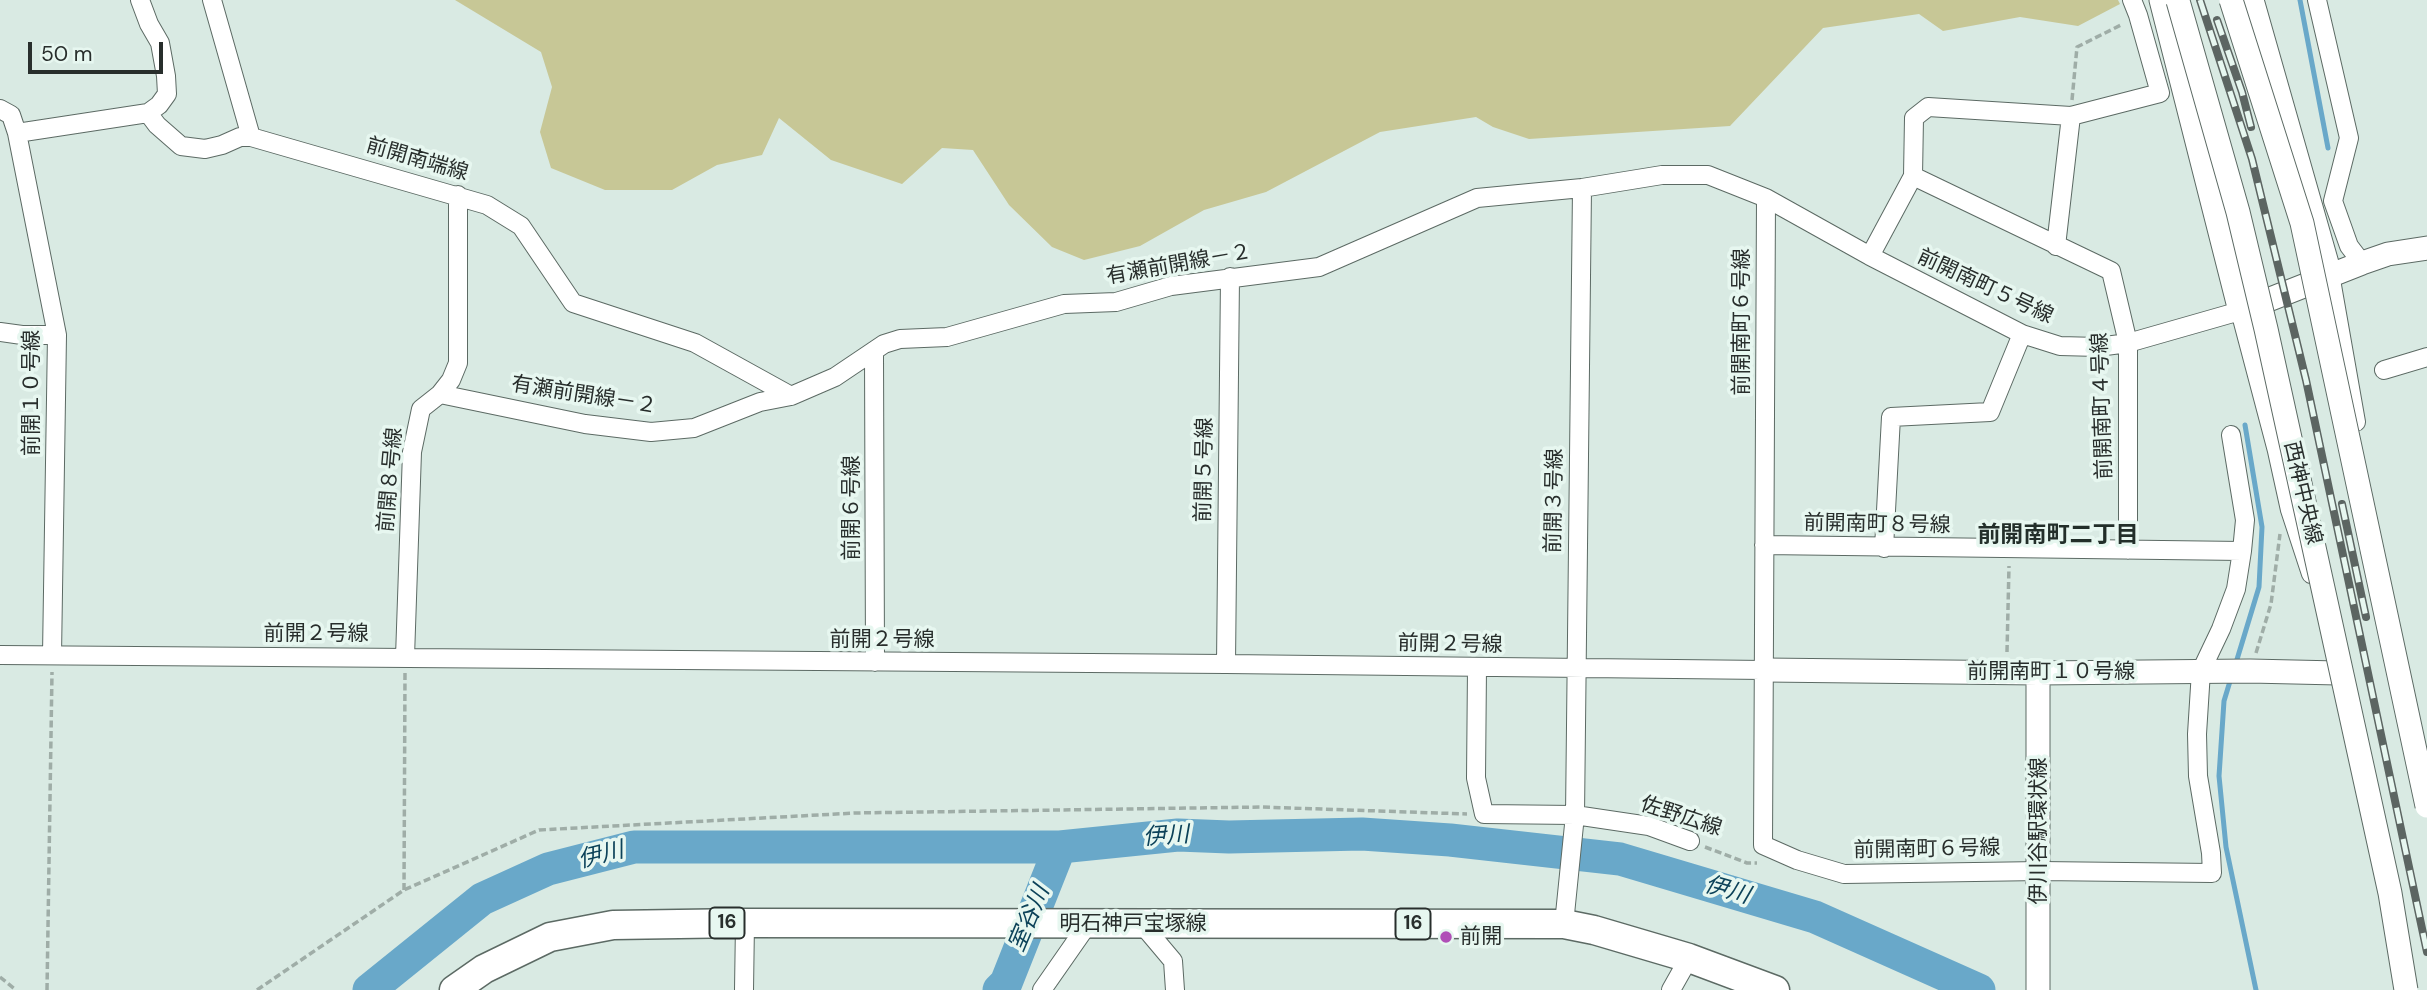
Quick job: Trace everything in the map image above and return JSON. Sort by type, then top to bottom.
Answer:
[{"type":"main road","name":"明石神戸宝塚線","points":[[454,990],[484,969],[550,937],[613,925],[1088,924],[1564,915],[1594,930],[1689,958],[1774,990]]},
{"type":"street","points":[[0,109],[12,115],[17,133],[148,113],[159,105],[167,94],[166,76],[160,43],[140,0]]},
{"type":"street","points":[[212,0],[251,137]]},
{"type":"street","points":[[2161,0],[2240,311],[2362,262],[2388,254],[2427,248]]},
{"type":"street","name":"西神中央線","points":[[2178,0],[2238,212],[2266,329],[2390,892],[2404,990]]},
{"type":"street","points":[[2231,0],[2301,223],[2427,806]]},
{"type":"street","points":[[2252,0],[2330,274],[2366,484],[2427,769]]},
{"type":"street","points":[[2317,0],[2350,138],[2333,201],[2349,246],[2362,262]]},
{"type":"street","points":[[1870,256],[1913,176],[1914,118],[1928,107],[2070,116],[2160,93],[2135,8]]},
{"type":"street","name":"前開南端線","points":[[148,113],[157,125],[181,146],[205,149],[240,136],[251,137],[488,205],[521,226],[573,303],[695,343],[790,396]]},
{"type":"street","points":[[2056,246],[2070,116]]},
{"type":"street","name":"前開１０号線","points":[[17,133],[57,335],[52,655]]},
{"type":"street","name":"有瀬前開線－２","points":[[440,394],[585,424],[651,432],[694,428],[760,402],[790,396],[835,377],[884,344],[900,339],[947,337],[1063,304],[1116,302],[1171,286],[1230,276],[1320,267],[1476,198],[1582,188],[1662,175],[1708,175],[1766,198]]},
{"type":"street","name":"前開南町４号線","points":[[1913,176],[2111,271],[2128,343],[2129,550]]},
{"type":"street","name":"前開３号線","points":[[1575,815],[1582,188]]},
{"type":"street","name":"前開８号線","points":[[405,657],[412,452],[421,409],[440,394],[451,380],[458,363],[457,195]]},
{"type":"street","name":"前開南町５号線","points":[[1766,198],[1870,256],[2022,334],[2060,346],[2098,347],[2128,343],[2240,311]]},
{"type":"street","name":"前開南町６号線","points":[[1766,198],[1763,845],[1797,860],[1844,874],[2040,871],[2212,873],[2198,776],[2197,734],[2206,671],[2236,589],[2242,551],[2245,520],[2231,435]]},
{"type":"street","name":"前開５号線","points":[[1226,664],[1230,276]]},
{"type":"street","name":"西神中央線","points":[[2240,311],[2290,510],[2315,587],[2338,673],[2404,990]]},
{"type":"street","points":[[0,332],[57,335]]},
{"type":"street","points":[[1884,548],[1891,417],[1990,412],[2022,334]]},
{"type":"street","name":"前開６号線","points":[[874,352],[875,662]]},
{"type":"street","points":[[2384,370],[2427,357]]},
{"type":"street","name":"前開南町８号線","points":[[1764,545],[2242,551]]},
{"type":"street","name":"前開２号線","points":[[0,655],[1765,670]]},
{"type":"street","name":"前開南町１０号線","points":[[1765,670],[2038,673],[2206,671],[2252,664],[2338,673]]},
{"type":"street","points":[[1476,668],[1476,778],[1484,814]]},
{"type":"street","name":"伊川谷駅環状線","points":[[2038,673],[2039,984]]},
{"type":"street","name":"佐野広線","points":[[1484,814],[1575,815],[1649,826],[1690,841]]},
{"type":"street","points":[[1564,915],[1575,815]]},
{"type":"street","points":[[744,990],[745,923]]},
{"type":"street","points":[[1141,923],[1174,961],[1175,990]]},
{"type":"street","points":[[1042,990],[1088,924]]},
{"type":"street","points":[[1671,990],[1689,958]]},
{"type":"path","points":[[2070,116],[2077,47],[2135,8]]},
{"type":"path","points":[[2252,664],[2271,604],[2282,528]]},
{"type":"path","points":[[2007,672],[2009,550]]},
{"type":"path","points":[[47,990],[52,655]]},
{"type":"path","points":[[404,890],[405,657]]},
{"type":"path","points":[[257,990],[404,890],[539,830],[855,813],[1261,807],[1484,814]]},
{"type":"path","name":"佐野広線","points":[[1690,841],[1747,863],[1760,863]]},
{"type":"path","points":[[0,977],[16,990]]},
{"type":"green space","points":[[455,0],[2118,0],[2120,4],[2078,26],[2020,17],[1943,31],[1919,14],[1823,28],[1730,126],[1529,139],[1493,127],[1476,117],[1380,132],[1266,192],[1204,210],[1140,246],[1084,260],[1052,247],[1009,205],[973,150],[942,148],[902,184],[831,160],[779,118],[762,155],[717,165],[672,190],[605,190],[551,168],[540,132],[552,87],[541,52]]},
{"type":"waterway","points":[[2300,0],[2328,148]]},
{"type":"waterway","points":[[2235,666],[2259,587],[2262,527],[2245,425]]},
{"type":"waterway","points":[[2231,678],[2224,701],[2219,776],[2226,847],[2256,990]]},
{"type":"waterway","name":"伊川","points":[[369,990],[482,899],[548,869],[634,847],[1060,847],[1178,835],[1229,837],[1362,834],[1450,840],[1620,859],[1815,917],[1979,990]]},
{"type":"waterway","name":"室谷川","points":[[999,990],[1006,983],[1060,847]]},
{"type":"railway","points":[[2200,0],[2252,159],[2306,380],[2427,952]]},
{"type":"railway","points":[[2217,20],[2251,127]]},
{"type":"railway","points":[[2342,504],[2366,617]]},
{"type":"place","name":"前開","points":[[1446,937]]},
{"type":"district","name":"前開南町二丁目","points":[[2058,536]]}]
